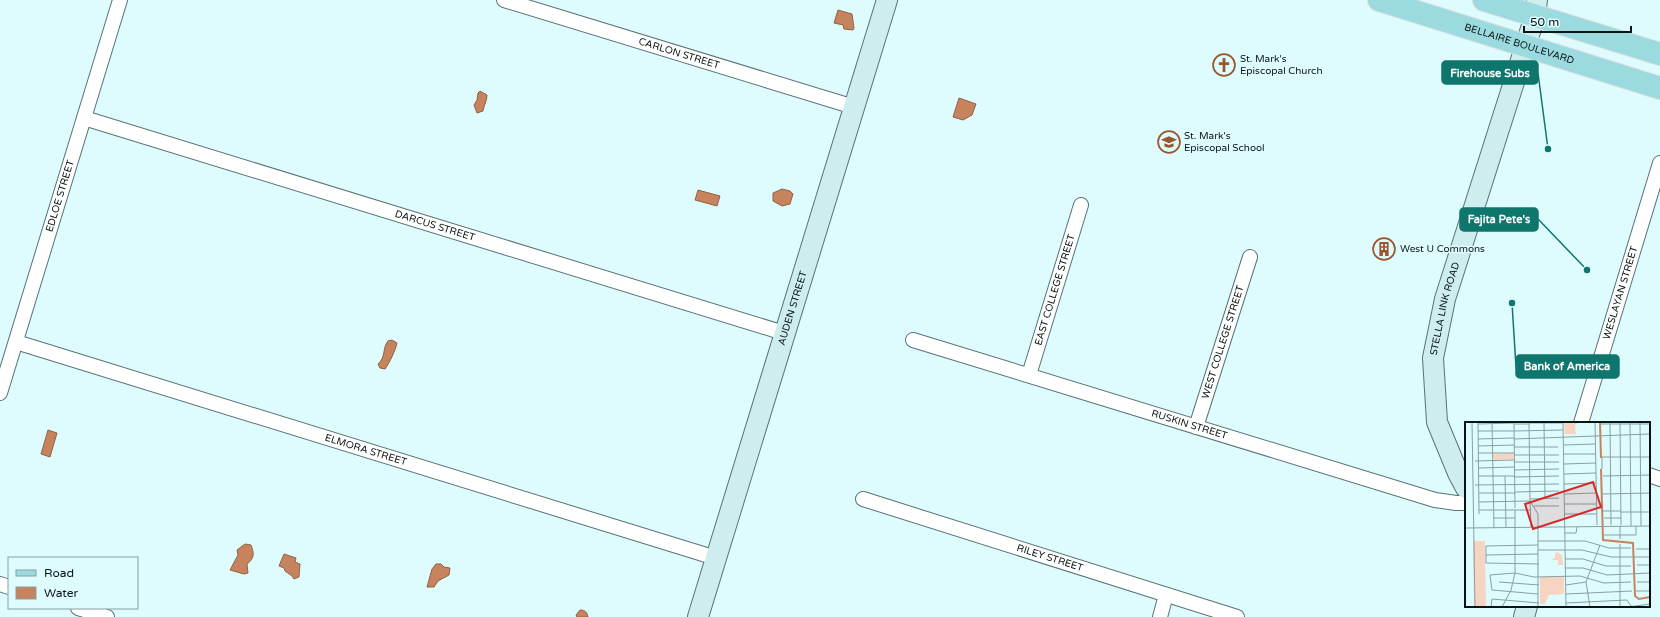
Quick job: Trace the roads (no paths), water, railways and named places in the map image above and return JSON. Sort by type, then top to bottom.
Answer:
[{"type":"main road","name":"BELLAIRE BOULEVARD","points":[[1379,0],[1660,88]]},
{"type":"main road","points":[[1484,0],[1539,5],[1660,54]]},
{"type":"street","name":"EDLOE STREET","points":[[0,393],[120,0]]},
{"type":"street","name":"CARLON STREET","points":[[504,0],[854,107]]},
{"type":"street","name":"AUDEN STREET","points":[[698,617],[886,0]]},
{"type":"street","name":"STELLA LINK ROAD","points":[[1465,486],[1437,422],[1433,358],[1445,299],[1539,5]]},
{"type":"street","name":"DARCUS STREET","points":[[84,118],[784,334]]},
{"type":"street","name":"WESLAYAN STREET","points":[[1581,422],[1660,163]]},
{"type":"street","name":"EAST COLLEGE STREET","points":[[1029,375],[1081,205]]},
{"type":"street","name":"WEST COLLEGE STREET","points":[[1196,427],[1250,257]]},
{"type":"street","name":"RUSKIN STREET","points":[[913,340],[1435,500],[1465,503]]},
{"type":"street","name":"ELMORA STREET","points":[[16,342],[716,558]]},
{"type":"street","points":[[1650,476],[1660,479]]},
{"type":"street","name":"RILEY STREET","points":[[863,499],[1237,617]]},
{"type":"street","points":[[1160,617],[1166,595]]},
{"type":"street","points":[[1524,617],[1527,607]]},
{"type":"street","points":[[81,609],[107,617]]},
{"type":"water","points":[[838,10],[852,14],[853,30],[844,29],[843,25],[834,23]]},
{"type":"water","points":[[480,91],[487,95],[487,97],[483,111],[477,113],[474,105]]},
{"type":"water","points":[[959,98],[976,104],[972,115],[963,120],[953,117]]},
{"type":"water","points":[[782,189],[790,191],[793,194],[790,204],[782,206],[773,201],[773,193]]},
{"type":"water","points":[[698,190],[720,196],[717,206],[695,200]]},
{"type":"water","points":[[392,340],[397,343],[394,353],[385,369],[380,368],[378,364],[382,359],[386,344],[388,341]]},
{"type":"water","points":[[48,430],[57,433],[50,457],[41,454]]},
{"type":"water","points":[[245,544],[251,545],[253,553],[253,557],[247,564],[248,573],[244,574],[230,570],[238,555],[237,550]]},
{"type":"water","points":[[284,554],[296,558],[295,562],[300,564],[299,577],[294,579],[285,571],[284,568],[279,566]]},
{"type":"water","points":[[436,564],[441,564],[444,567],[450,568],[449,575],[438,581],[434,587],[427,587],[432,569]]},
{"type":"water","points":[[580,610],[586,612],[588,617],[577,617],[576,615]]},
{"type":"place","name":"St. Mark's Episcopal Church","points":[[1224,65]]},
{"type":"place","name":"St. Mark's Episcopal School","points":[[1169,142]]},
{"type":"place","name":"Firehouse Subs","points":[[1548,149]]},
{"type":"place","name":"West U Commons","points":[[1384,249]]},
{"type":"place","name":"Fajita Pete's","points":[[1587,270]]},
{"type":"place","name":"Bank of America","points":[[1512,303]]}]
